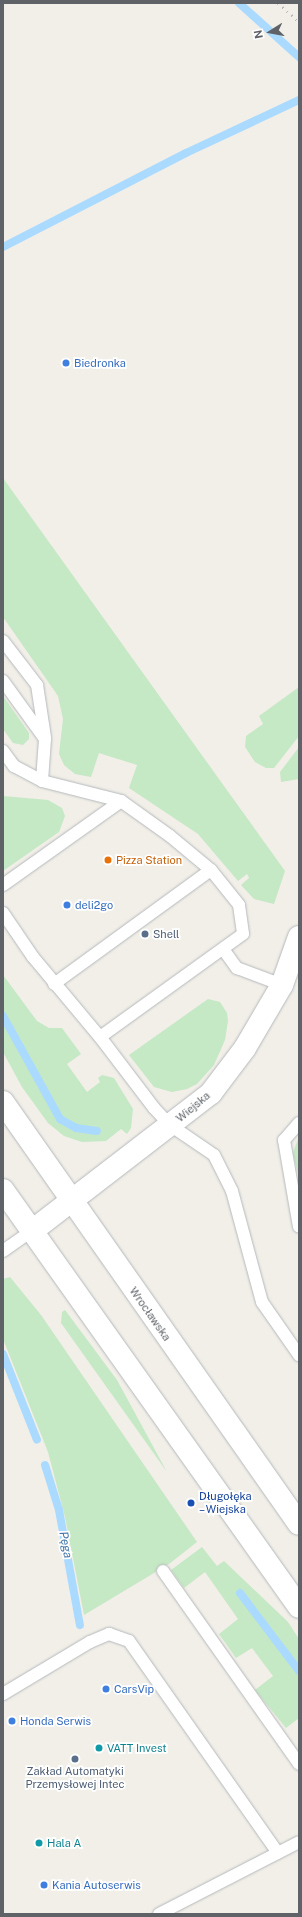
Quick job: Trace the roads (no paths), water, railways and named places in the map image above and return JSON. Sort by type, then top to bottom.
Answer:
[{"type":"main road","name":"Wiejska","points":[[32,1231],[211,1093],[245,1048],[282,985],[299,937]]},
{"type":"main road","name":"Wrocławska","points":[[3,1102],[73,1200],[114,1263],[299,1524]]},
{"type":"main road","points":[[3,1190],[299,1607]]},
{"type":"lane","points":[[3,641],[37,685],[45,739],[42,781]]},
{"type":"lane","points":[[3,681],[45,739]]},
{"type":"lane","points":[[3,752],[14,766],[42,781],[122,801],[170,836],[211,870],[239,905],[243,934],[100,1037]]},
{"type":"lane","points":[[3,885],[122,801]]},
{"type":"lane","points":[[54,984],[211,870]]},
{"type":"lane","points":[[3,913],[54,984],[100,1037],[170,1126],[214,1155],[232,1191],[262,1302],[299,1355]]},
{"type":"lane","points":[[223,949],[237,968],[282,985]]},
{"type":"lane","points":[[299,1123],[284,1140],[299,1227]]},
{"type":"lane","points":[[3,1251],[32,1231]]},
{"type":"lane","points":[[163,1571],[299,1764]]},
{"type":"lane","points":[[3,1694],[90,1642],[109,1634],[130,1641],[278,1853]]},
{"type":"lane","points":[[159,1914],[299,1842]]},
{"type":"waterway","points":[[239,3],[299,57]]},
{"type":"waterway","points":[[3,247],[186,153],[299,100]]},
{"type":"waterway","points":[[3,1016],[60,1119],[76,1128],[97,1131]]},
{"type":"waterway","name":"Pęga","points":[[3,1354],[37,1440]]},
{"type":"waterway","name":"Pęga","points":[[45,1465],[59,1510],[80,1625]]},
{"type":"waterway","points":[[240,1593],[299,1671]]},
{"type":"railway","points":[[278,3],[299,22]]},
{"type":"place","name":"Biedronka","points":[[66,363]]},
{"type":"place","name":"Pizza Station","points":[[108,860]]},
{"type":"place","name":"deli2go","points":[[67,905]]},
{"type":"place","name":"Shell","points":[[145,934]]},
{"type":"place","name":"Długołęka – Wiejska","points":[[191,1503]]},
{"type":"place","name":"CarsVip","points":[[106,1689]]},
{"type":"place","name":"Honda Serwis","points":[[12,1721]]},
{"type":"place","name":"VATT Invest","points":[[99,1748]]},
{"type":"place","name":"Zakład Automatyki Przemysłowej Intec","points":[[75,1759]]},
{"type":"place","name":"Hala A","points":[[39,1843]]},
{"type":"place","name":"Kania Autoserwis","points":[[44,1885]]}]
